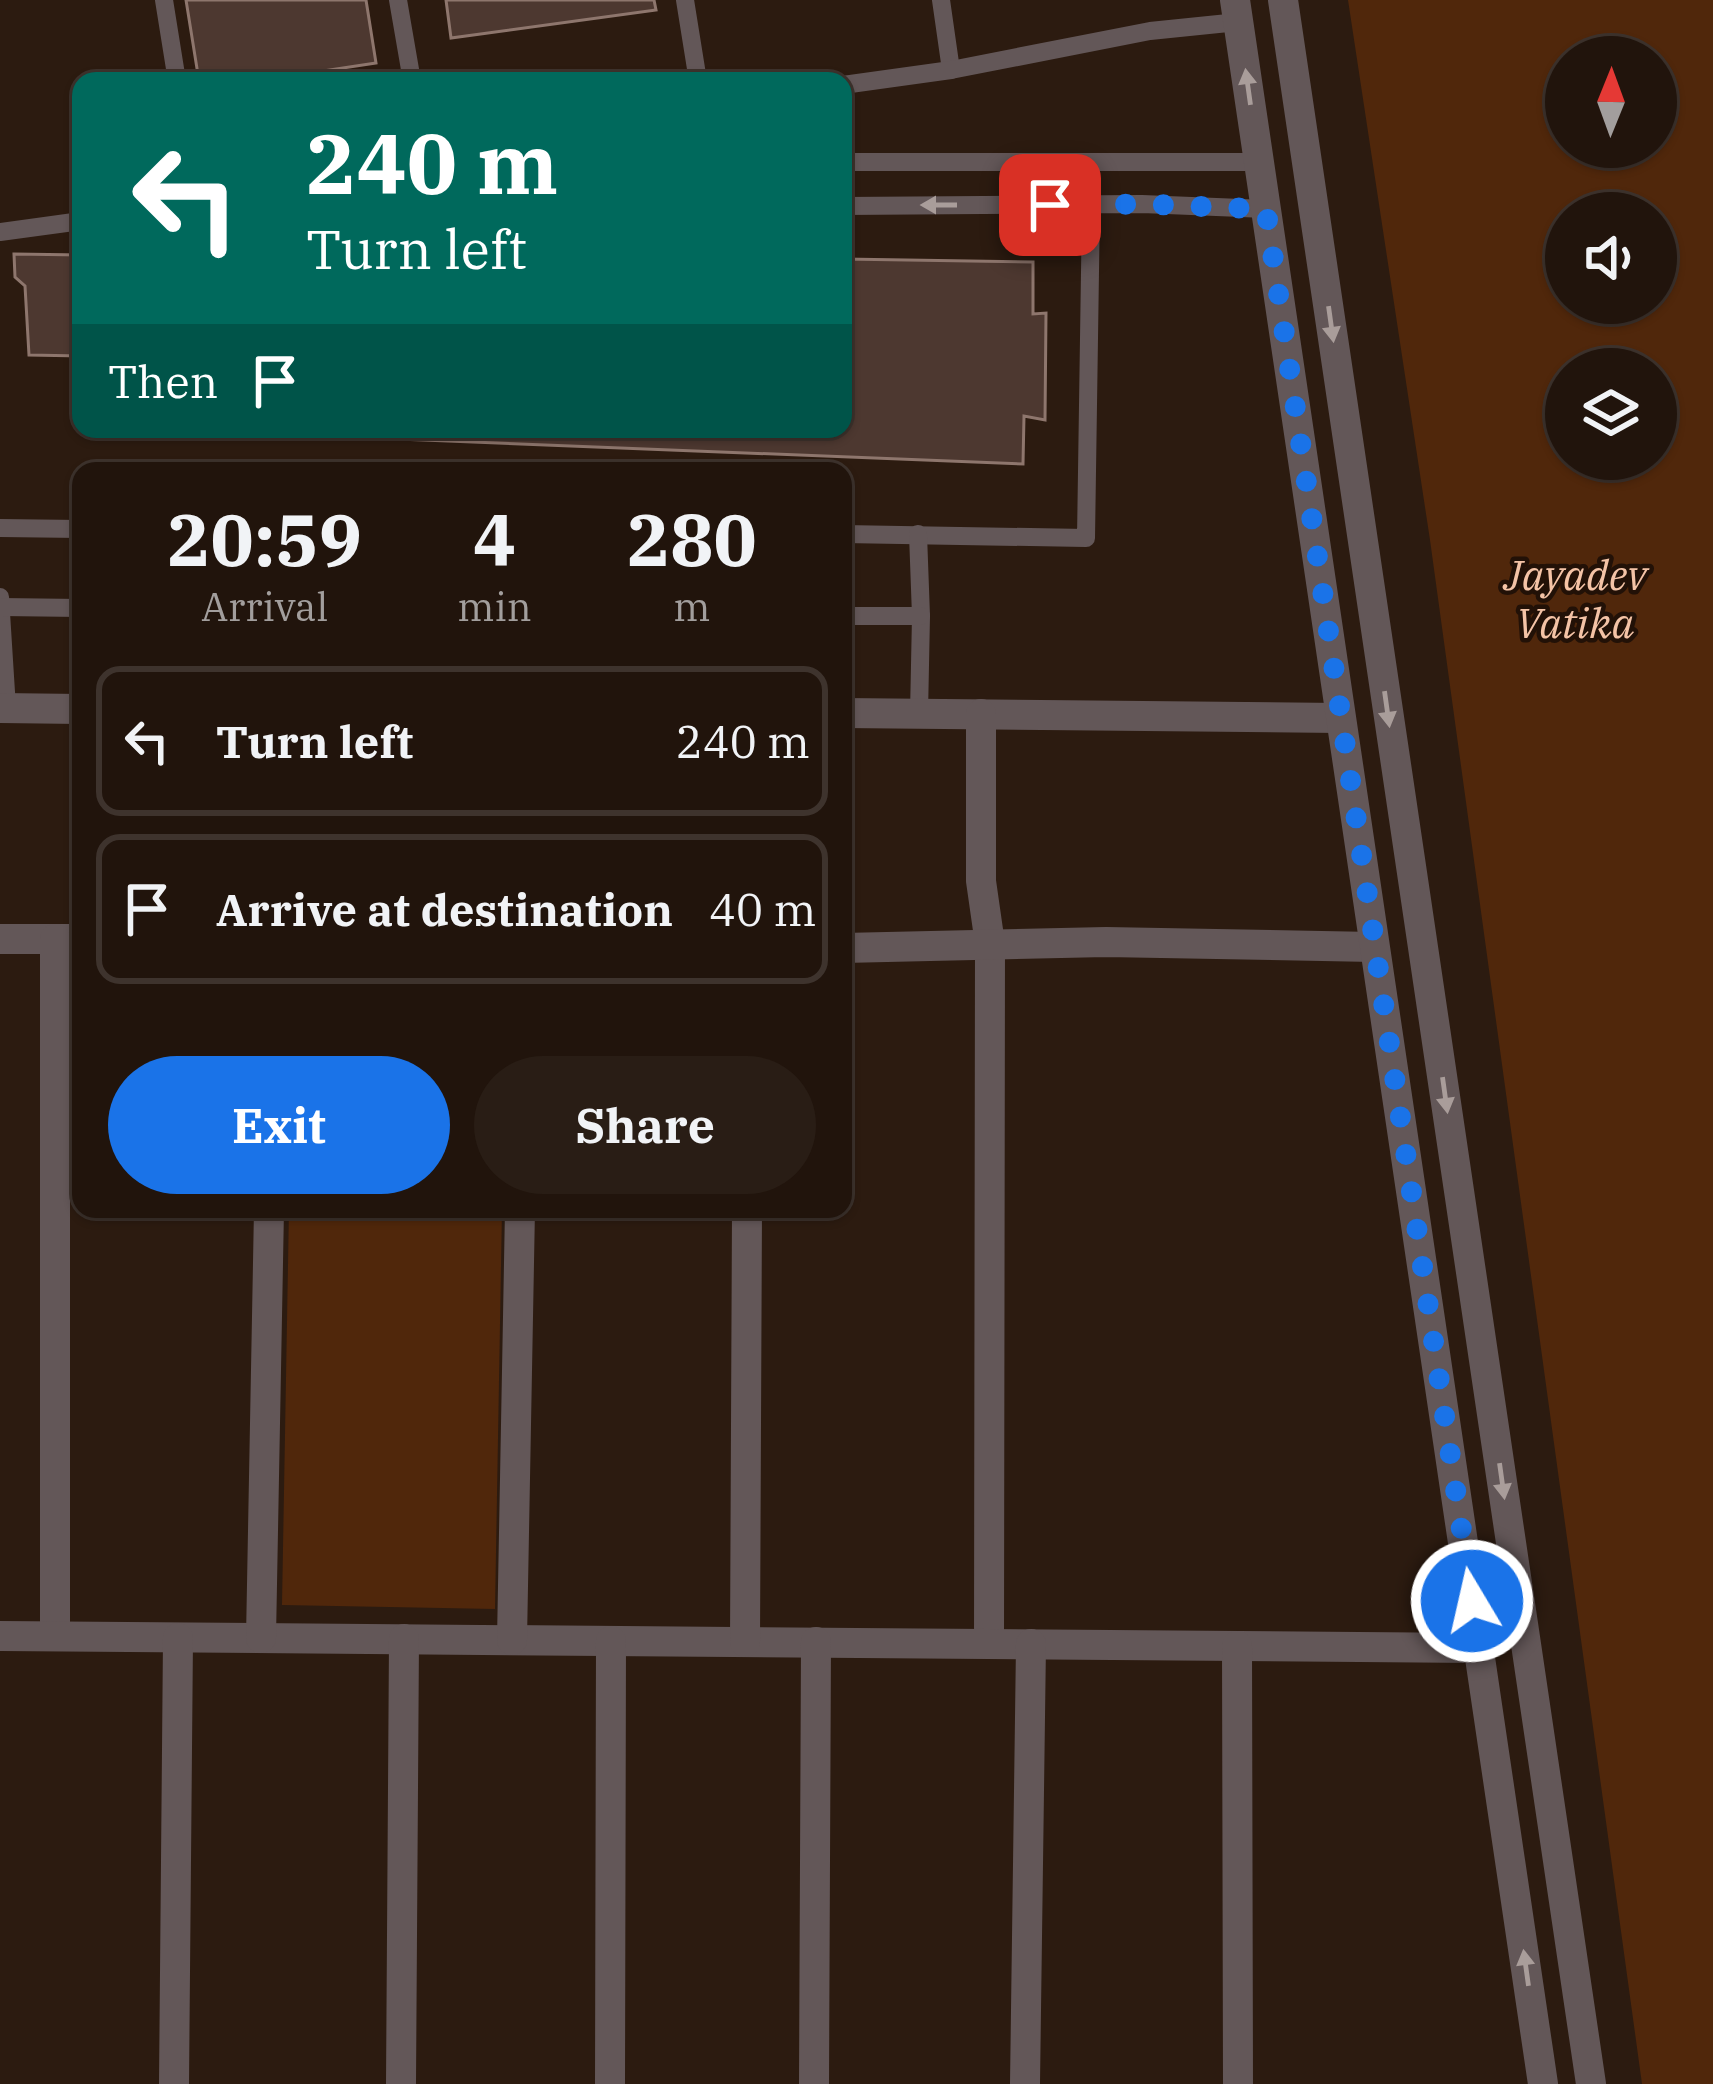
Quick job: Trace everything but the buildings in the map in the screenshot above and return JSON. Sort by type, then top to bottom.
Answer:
[{"type":"street","points":[[1283,0],[1591,2084]]},
{"type":"street","points":[[1237,11],[1543,2084]]},
{"type":"street","points":[[1273,262],[1321,256]]},
{"type":"street","points":[[3,708],[72,709]]},
{"type":"street","points":[[852,713],[1340,718]]},
{"type":"street","points":[[981,715],[981,881],[990,944],[989,1643]]},
{"type":"street","points":[[0,939],[68,939],[56,1636]]},
{"type":"street","points":[[852,948],[1106,942],[1374,946]]},
{"type":"street","points":[[261,1638],[268,1218]]},
{"type":"street","points":[[512,1640],[520,1218]]},
{"type":"street","points":[[745,1642],[746,1218]]},
{"type":"street","points":[[0,1636],[1478,1648]]},
{"type":"street","points":[[174,2084],[178,1638]]},
{"type":"street","points":[[401,2084],[404,1639]]},
{"type":"street","points":[[610,2084],[611,1641]]},
{"type":"street","points":[[814,2084],[816,1642]]},
{"type":"street","points":[[1025,2084],[1030,1644]]},
{"type":"street","points":[[1237,1646],[1238,2084]]},
{"type":"lane","points":[[164,0],[176,72]]},
{"type":"lane","points":[[398,0],[410,72]]},
{"type":"lane","points":[[685,0],[697,72]]},
{"type":"lane","points":[[941,0],[952,70]]},
{"type":"lane","points":[[852,84],[952,70],[1237,11]]},
{"type":"lane","points":[[852,162],[1259,162]]},
{"type":"lane","points":[[852,534],[1086,538],[1091,205]]},
{"type":"lane","points":[[852,206],[1266,209]]},
{"type":"lane","points":[[0,232],[72,222]]},
{"type":"lane","points":[[0,528],[72,529]]},
{"type":"lane","points":[[918,534],[919,714]]},
{"type":"lane","points":[[0,597],[3,708]]},
{"type":"lane","points":[[1,607],[72,608]]},
{"type":"lane","points":[[852,616],[922,616]]},
{"type":"green space","name":"Jayadev Vatika","points":[[1348,0],[1713,0],[1713,2084],[1642,2084],[1430,540]]},
{"type":"green space","points":[[289,1218],[502,1218],[495,1609],[282,1605]]},
{"type":"route","points":[[1050,205],[1266,209],[1472,1601]]}]
